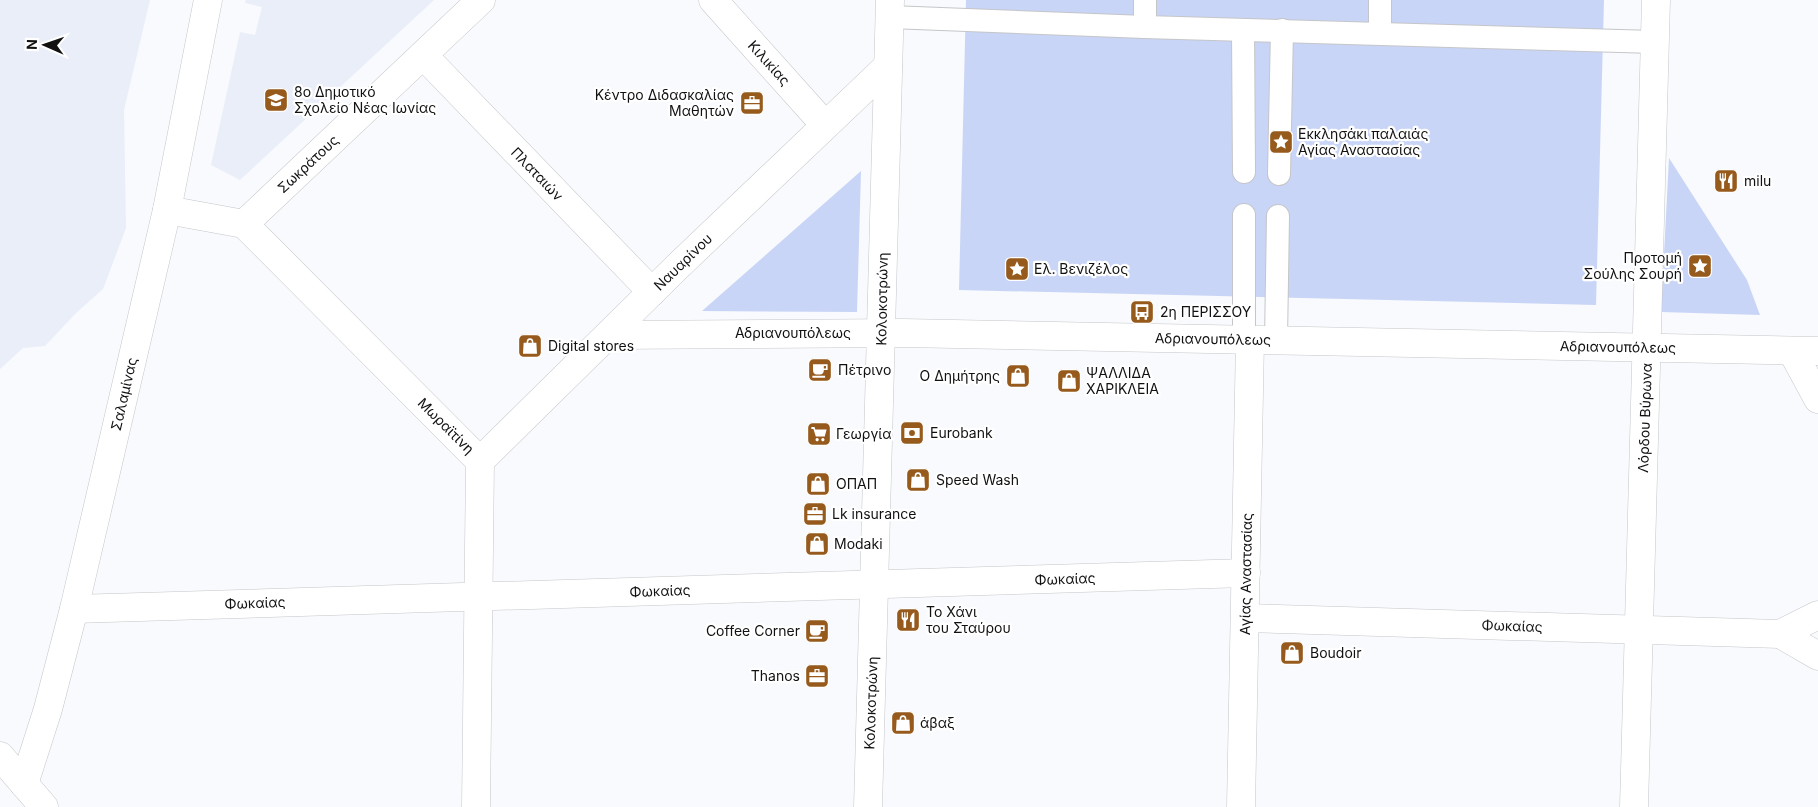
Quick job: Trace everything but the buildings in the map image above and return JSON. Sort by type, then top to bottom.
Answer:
[{"type":"street","name":"Σαλαμίνας","points":[[24,784],[48,709],[74,609],[166,210],[208,0]]},
{"type":"street","name":"Σωκράτους","points":[[244,224],[480,0]]},
{"type":"street","name":"Κιλικίας","points":[[713,0],[825,125]]},
{"type":"street","points":[[1145,0],[1145,27]]},
{"type":"street","points":[[1380,0],[1380,33]]},
{"type":"street","name":"Λόρδου Βύρωνα","points":[[1634,807],[1656,0]]},
{"type":"street","points":[[890,9],[1145,27],[1655,42]]},
{"type":"street","name":"Κολοκοτρώνη","points":[[868,807],[890,9]]},
{"type":"street","points":[[1244,30],[1244,172]]},
{"type":"street","points":[[1279,174],[1282,30]]},
{"type":"street","name":"Πλαταιών","points":[[423,55],[652,292]]},
{"type":"street","name":"Ναυαρίνου","points":[[480,461],[652,292],[888,66]]},
{"type":"street","points":[[166,210],[244,224]]},
{"type":"street","points":[[1244,215],[1257,340]]},
{"type":"street","points":[[1257,340],[1278,216]]},
{"type":"street","name":"Μωραϊτίνη","points":[[244,224],[480,461],[476,807]]},
{"type":"street","name":"Αδριανουπόλεως","points":[[609,335],[882,333],[1805,351]]},
{"type":"street","name":"Αγίας Αναστασίας","points":[[1241,807],[1246,573],[1257,340]]},
{"type":"street","points":[[1805,351],[1818,399]]},
{"type":"street","name":"Φωκαίας","points":[[74,609],[1246,573]]},
{"type":"street","name":"Φωκαίας","points":[[1245,618],[1780,634],[1818,615]]},
{"type":"street","name":"Φωκαίας","points":[[1780,634],[1818,656]]},
{"type":"street","points":[[0,756],[44,807]]},
{"type":"shaded area","points":[[0,0],[150,0],[124,110],[126,228],[103,289],[76,313],[45,346],[23,348],[0,369]]},
{"type":"shaded area","name":"8ο Δημοτικό Σχολείο Νέας Ιωνίας","points":[[246,0],[434,0],[240,180],[211,165],[240,32],[255,35],[262,7],[245,3]]},
{"type":"shaded area","points":[[966,0],[1604,0],[1596,305],[959,290]]},
{"type":"shaded area","points":[[1669,158],[1747,280],[1760,315],[1661,312]]},
{"type":"shaded area","points":[[861,171],[857,312],[702,311]]},
{"type":"place","name":"8ο Δημοτικό Σχολείο Νέας Ιωνίας","points":[[276,100]]},
{"type":"place","name":"Κέντρο Διδασκαλίας Μαθητών","points":[[752,103]]},
{"type":"place","name":"Εκκλησάκι παλαιάς Αγίας Αναστασίας","points":[[1281,142]]},
{"type":"place","name":"milu","points":[[1726,181]]},
{"type":"place","name":"Προτομή Σούλης Σουρή","points":[[1700,266]]},
{"type":"place","name":"Ελ. Βενιζέλος","points":[[1017,269]]},
{"type":"place","name":"2η ΠΕΡΙΣΣΟΥ","points":[[1142,312]]},
{"type":"place","name":"Digital stores","points":[[530,346]]},
{"type":"place","name":"Πέτρινο","points":[[820,370]]},
{"type":"place","name":"Ο Δημήτρης","points":[[1018,376]]},
{"type":"place","name":"ΨΑΛΛΙΔΑ ΧΑΡΙΚΛΕΙΑ","points":[[1069,381]]},
{"type":"place","name":"Eurobank","points":[[912,433]]},
{"type":"place","name":"Γεωργία","points":[[819,434]]},
{"type":"place","name":"Speed Wash","points":[[918,480]]},
{"type":"place","name":"ΟΠΑΠ","points":[[818,484]]},
{"type":"place","name":"Lk insurance","points":[[815,514]]},
{"type":"place","name":"Modaki","points":[[817,544]]},
{"type":"place","name":"Το Χάνι του Σταύρου","points":[[908,620]]},
{"type":"place","name":"Coffee Corner","points":[[817,631]]},
{"type":"place","name":"Boudoir","points":[[1292,653]]},
{"type":"place","name":"Thanos","points":[[817,676]]},
{"type":"place","name":"άβαξ","points":[[903,723]]}]
